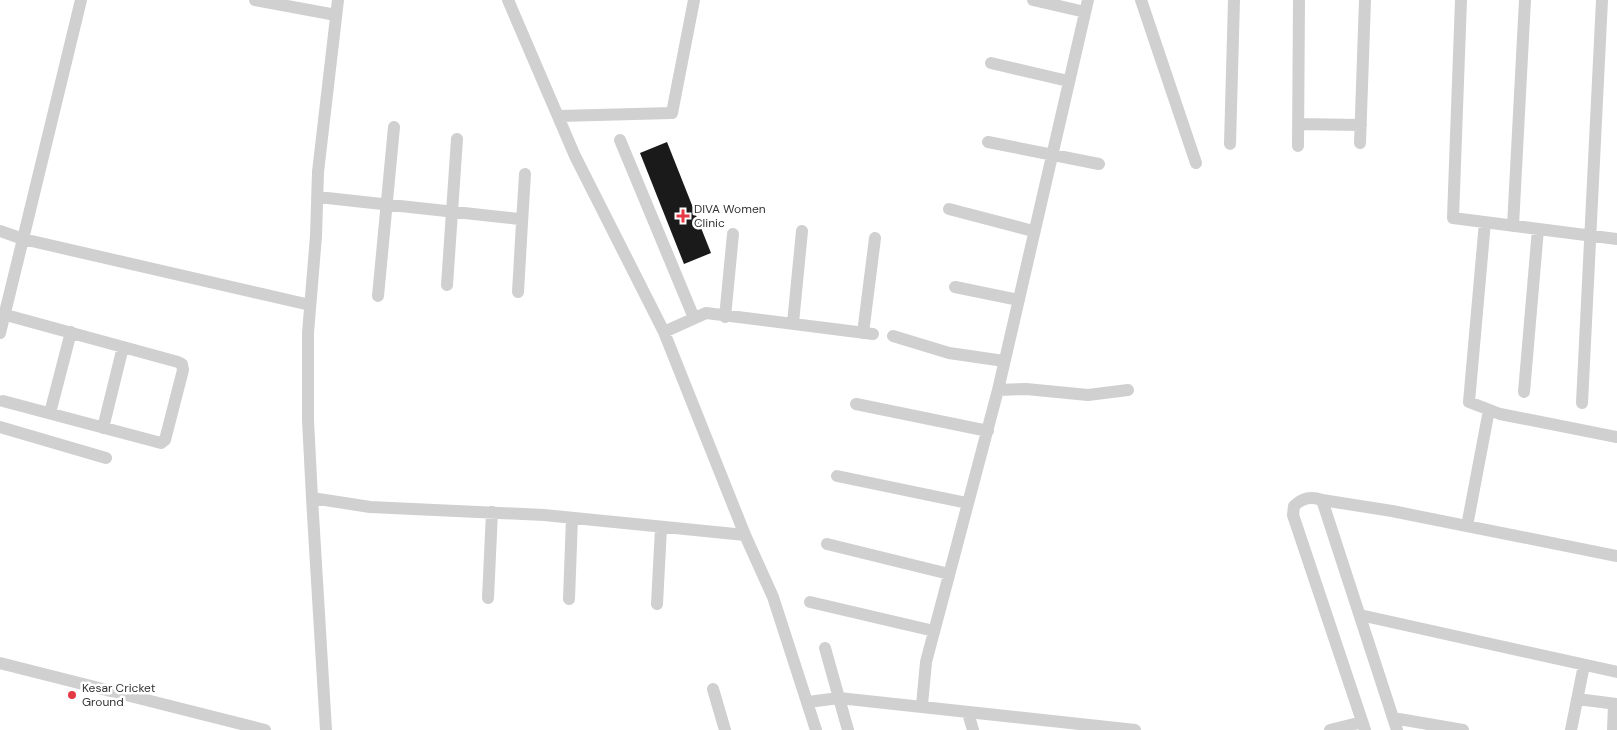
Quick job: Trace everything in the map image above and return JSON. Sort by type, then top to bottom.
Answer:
[{"type":"street","points":[[0,333],[81,0]]},
{"type":"street","points":[[255,0],[336,15]]},
{"type":"street","points":[[326,730],[308,420],[308,333],[319,162],[338,0]]},
{"type":"street","points":[[508,0],[576,156],[664,332],[745,535],[773,597],[816,730]]},
{"type":"street","points":[[559,116],[672,113],[694,0]]},
{"type":"street","points":[[922,705],[926,662],[988,431],[1068,80],[1087,6],[1033,0]]},
{"type":"street","points":[[1140,0],[1196,163]]},
{"type":"street","points":[[1230,144],[1234,0]]},
{"type":"street","points":[[1298,146],[1299,0]]},
{"type":"street","points":[[1360,143],[1365,0]]},
{"type":"street","points":[[1462,0],[1453,218],[1617,239]]},
{"type":"street","points":[[1513,226],[1525,0]]},
{"type":"street","points":[[1582,403],[1602,0]]},
{"type":"street","points":[[991,64],[1068,80]]},
{"type":"street","points":[[1298,124],[1361,125]]},
{"type":"street","points":[[378,296],[385,205],[394,127]]},
{"type":"street","points":[[447,286],[457,139]]},
{"type":"street","points":[[620,140],[694,318]]},
{"type":"street","points":[[988,142],[1099,164]]},
{"type":"street","points":[[518,292],[526,174]]},
{"type":"street","points":[[318,197],[519,219],[522,223]]},
{"type":"street","points":[[950,209],[1033,231]]},
{"type":"street","points":[[1485,222],[1469,402],[1489,410],[1617,437]]},
{"type":"street","points":[[1524,392],[1538,229]]},
{"type":"street","points":[[0,231],[23,239],[310,305]]},
{"type":"street","points":[[793,323],[802,231]]},
{"type":"street","points":[[725,317],[733,234]]},
{"type":"street","points":[[664,332],[706,313],[725,317],[793,323],[868,334],[875,238]]},
{"type":"street","points":[[955,287],[1019,300]]},
{"type":"street","points":[[3,401],[102,428],[157,442],[164,442],[183,370],[180,363],[6,314]]},
{"type":"street","points":[[50,413],[71,332]]},
{"type":"street","points":[[893,336],[949,353],[1004,361]]},
{"type":"street","points":[[102,428],[122,346]]},
{"type":"street","points":[[998,390],[1026,389],[1088,395],[1128,390]]},
{"type":"street","points":[[856,404],[988,431]]},
{"type":"street","points":[[1467,526],[1489,410]]},
{"type":"street","points":[[0,427],[106,458]]},
{"type":"street","points":[[837,476],[967,504]]},
{"type":"street","points":[[1330,730],[1364,726],[1293,515],[1294,506],[1304,498],[1315,497],[1322,500],[1617,556]]},
{"type":"street","points":[[312,498],[370,507],[492,512],[745,535]]},
{"type":"street","points":[[1322,500],[1397,730]]},
{"type":"street","points":[[488,598],[492,512]]},
{"type":"street","points":[[569,600],[572,518]]},
{"type":"street","points":[[658,604],[661,528]]},
{"type":"street","points":[[827,544],[949,574]]},
{"type":"street","points":[[810,602],[934,631]]},
{"type":"street","points":[[1360,615],[1617,672]]},
{"type":"street","points":[[825,648],[848,730]]},
{"type":"street","points":[[0,663],[265,730]]},
{"type":"street","points":[[1571,730],[1584,665]]},
{"type":"street","points":[[713,689],[725,730]]},
{"type":"street","points":[[808,702],[839,698],[922,705],[1070,727],[1135,730]]},
{"type":"street","points":[[1577,699],[1616,704],[1613,730]]},
{"type":"street","points":[[968,713],[973,730]]},
{"type":"street","points":[[1393,718],[1463,730]]},
{"type":"building","points":[[667,142],[711,253],[684,264],[640,153]]},
{"type":"place","name":"DIVA Women Clinic","points":[[683,216]]},
{"type":"place","name":"Kesar Cricket Ground","points":[[72,695]]}]
